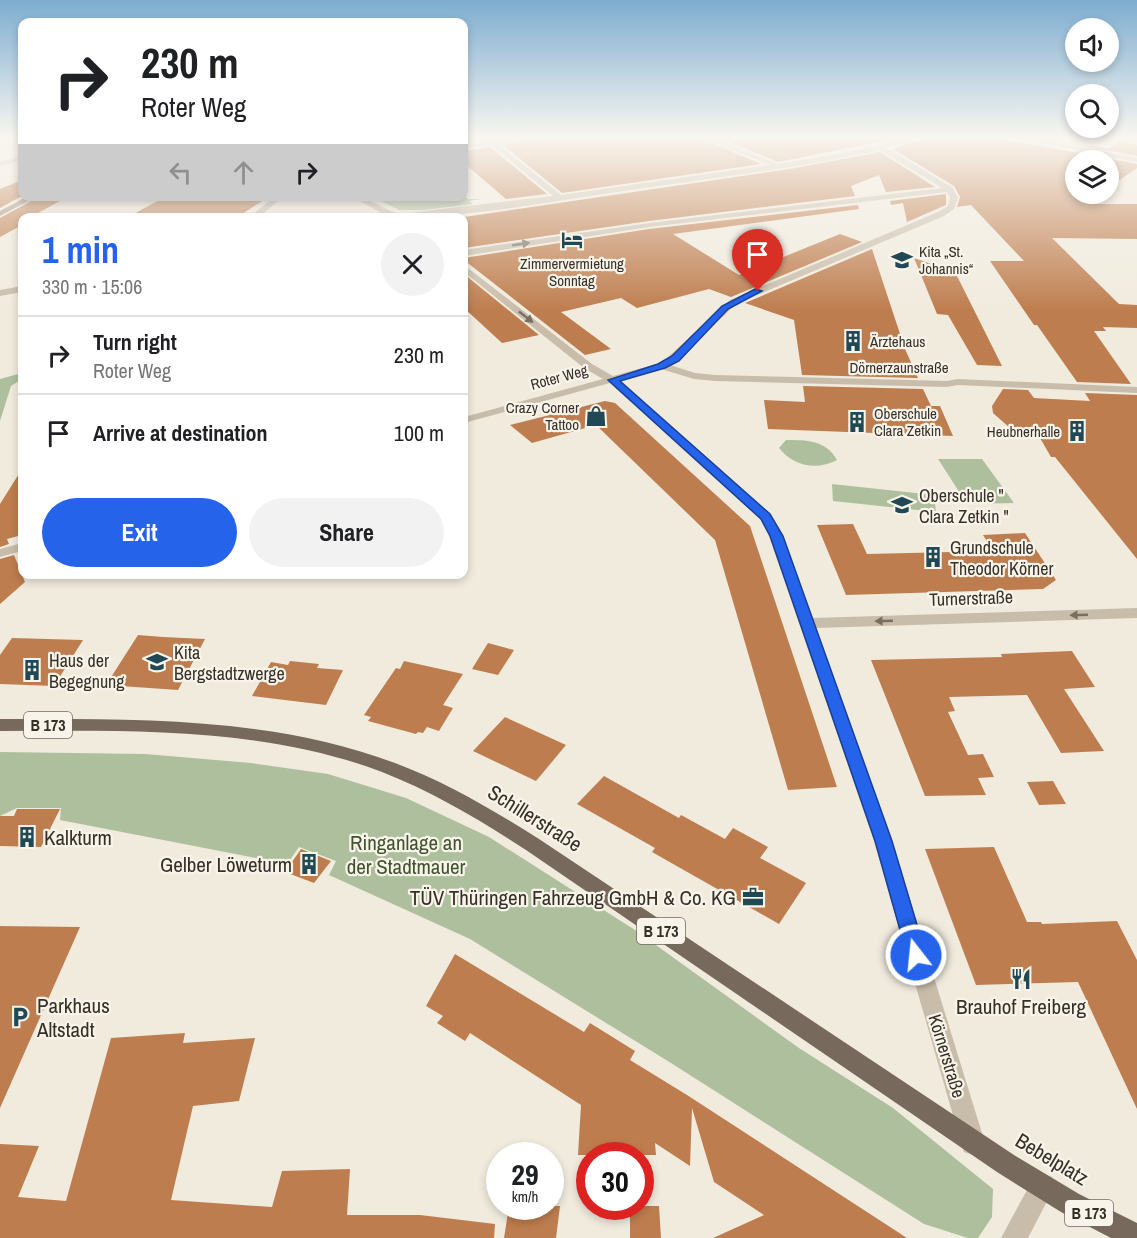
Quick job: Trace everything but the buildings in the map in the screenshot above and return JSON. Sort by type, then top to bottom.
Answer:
[{"type":"main road","name":"Schillerstraße","points":[[0,725],[185,729],[260,736],[322,747],[387,767],[441,791],[518,835],[973,1143]]},
{"type":"main road","name":"Bebelplatz","points":[[973,1143],[1104,1222],[1137,1237]]},
{"type":"street","points":[[556,195],[560,198]]},
{"type":"street","points":[[432,213],[582,195]]},
{"type":"street","points":[[468,252],[727,215],[895,195]]},
{"type":"street","name":"Roter Weg","points":[[468,419],[661,366],[676,358],[733,302],[941,214],[953,203],[952,195]]},
{"type":"street","points":[[0,214],[25,201]]},
{"type":"street","points":[[259,213],[274,201]]},
{"type":"street","points":[[363,201],[384,213]]},
{"type":"street","name":"Körnerstraße","points":[[468,271],[588,366],[613,380],[765,517],[776,536],[883,841],[973,1143]]},
{"type":"street","points":[[0,293],[18,290]]},
{"type":"street","name":"Dörnerzaunstraße","points":[[661,366],[694,376],[715,378],[947,384],[958,382],[1137,390]]},
{"type":"street","points":[[0,553],[18,548]]},
{"type":"street","name":"Turnerstraße","points":[[806,623],[1137,613]]},
{"type":"street","points":[[1014,1238],[1043,1186]]},
{"type":"green space","points":[[482,199],[469,201],[473,204],[424,210],[399,210],[381,201]]},
{"type":"green space","points":[[18,374],[18,382],[11,386],[0,421],[0,379]]},
{"type":"green space","points":[[786,440],[815,442],[827,448],[837,460],[814,466],[798,463],[779,448]]},
{"type":"green space","points":[[938,459],[982,459],[1014,503],[967,504]]},
{"type":"green space","points":[[832,484],[934,495],[936,512],[833,501]]},
{"type":"green space","name":"Ringanlage an der Stadtmauer","points":[[0,752],[145,754],[251,763],[328,774],[406,798],[489,837],[635,930],[799,1048],[893,1108],[993,1189],[992,1217],[978,1238],[968,1238],[924,1224],[671,1063],[470,939],[329,875],[336,861],[299,847],[287,864],[60,820],[61,808],[17,808],[0,816]]},
{"type":"place","name":"Zimmervermietung Sonntag","points":[[572,240]]},
{"type":"place","name":"Kita „St. Johannis“","points":[[902,260]]},
{"type":"place","name":"Ärztehaus","points":[[853,341]]},
{"type":"place","name":"Crazy Corner Tattoo","points":[[596,416]]},
{"type":"place","name":"Oberschule Clara Zetkin","points":[[857,422]]},
{"type":"place","name":"Heubnerhalle","points":[[1077,431]]},
{"type":"place","name":"Oberschule \" Clara Zetkin \"","points":[[902,505]]},
{"type":"place","name":"Grundschule Theodor Körner","points":[[933,557]]},
{"type":"place","name":"Kita Bergstadtzwerge","points":[[157,662]]},
{"type":"place","name":"Haus der Begegnung","points":[[32,670]]},
{"type":"place","name":"Kalkturm","points":[[27,837]]},
{"type":"place","name":"Gelber Löweturm","points":[[309,864]]},
{"type":"place","name":"TÜV Thüringen Fahrzeug GmbH & Co. KG","points":[[753,897]]},
{"type":"place","name":"Brauhof Freiberg","points":[[1021,979]]},
{"type":"place","name":"Parkhaus Altstadt","points":[[20,1017]]},
{"type":"route","points":[[758,291],[725,308],[676,358],[661,366],[613,380],[765,517],[776,536],[883,841],[916,955]]}]
